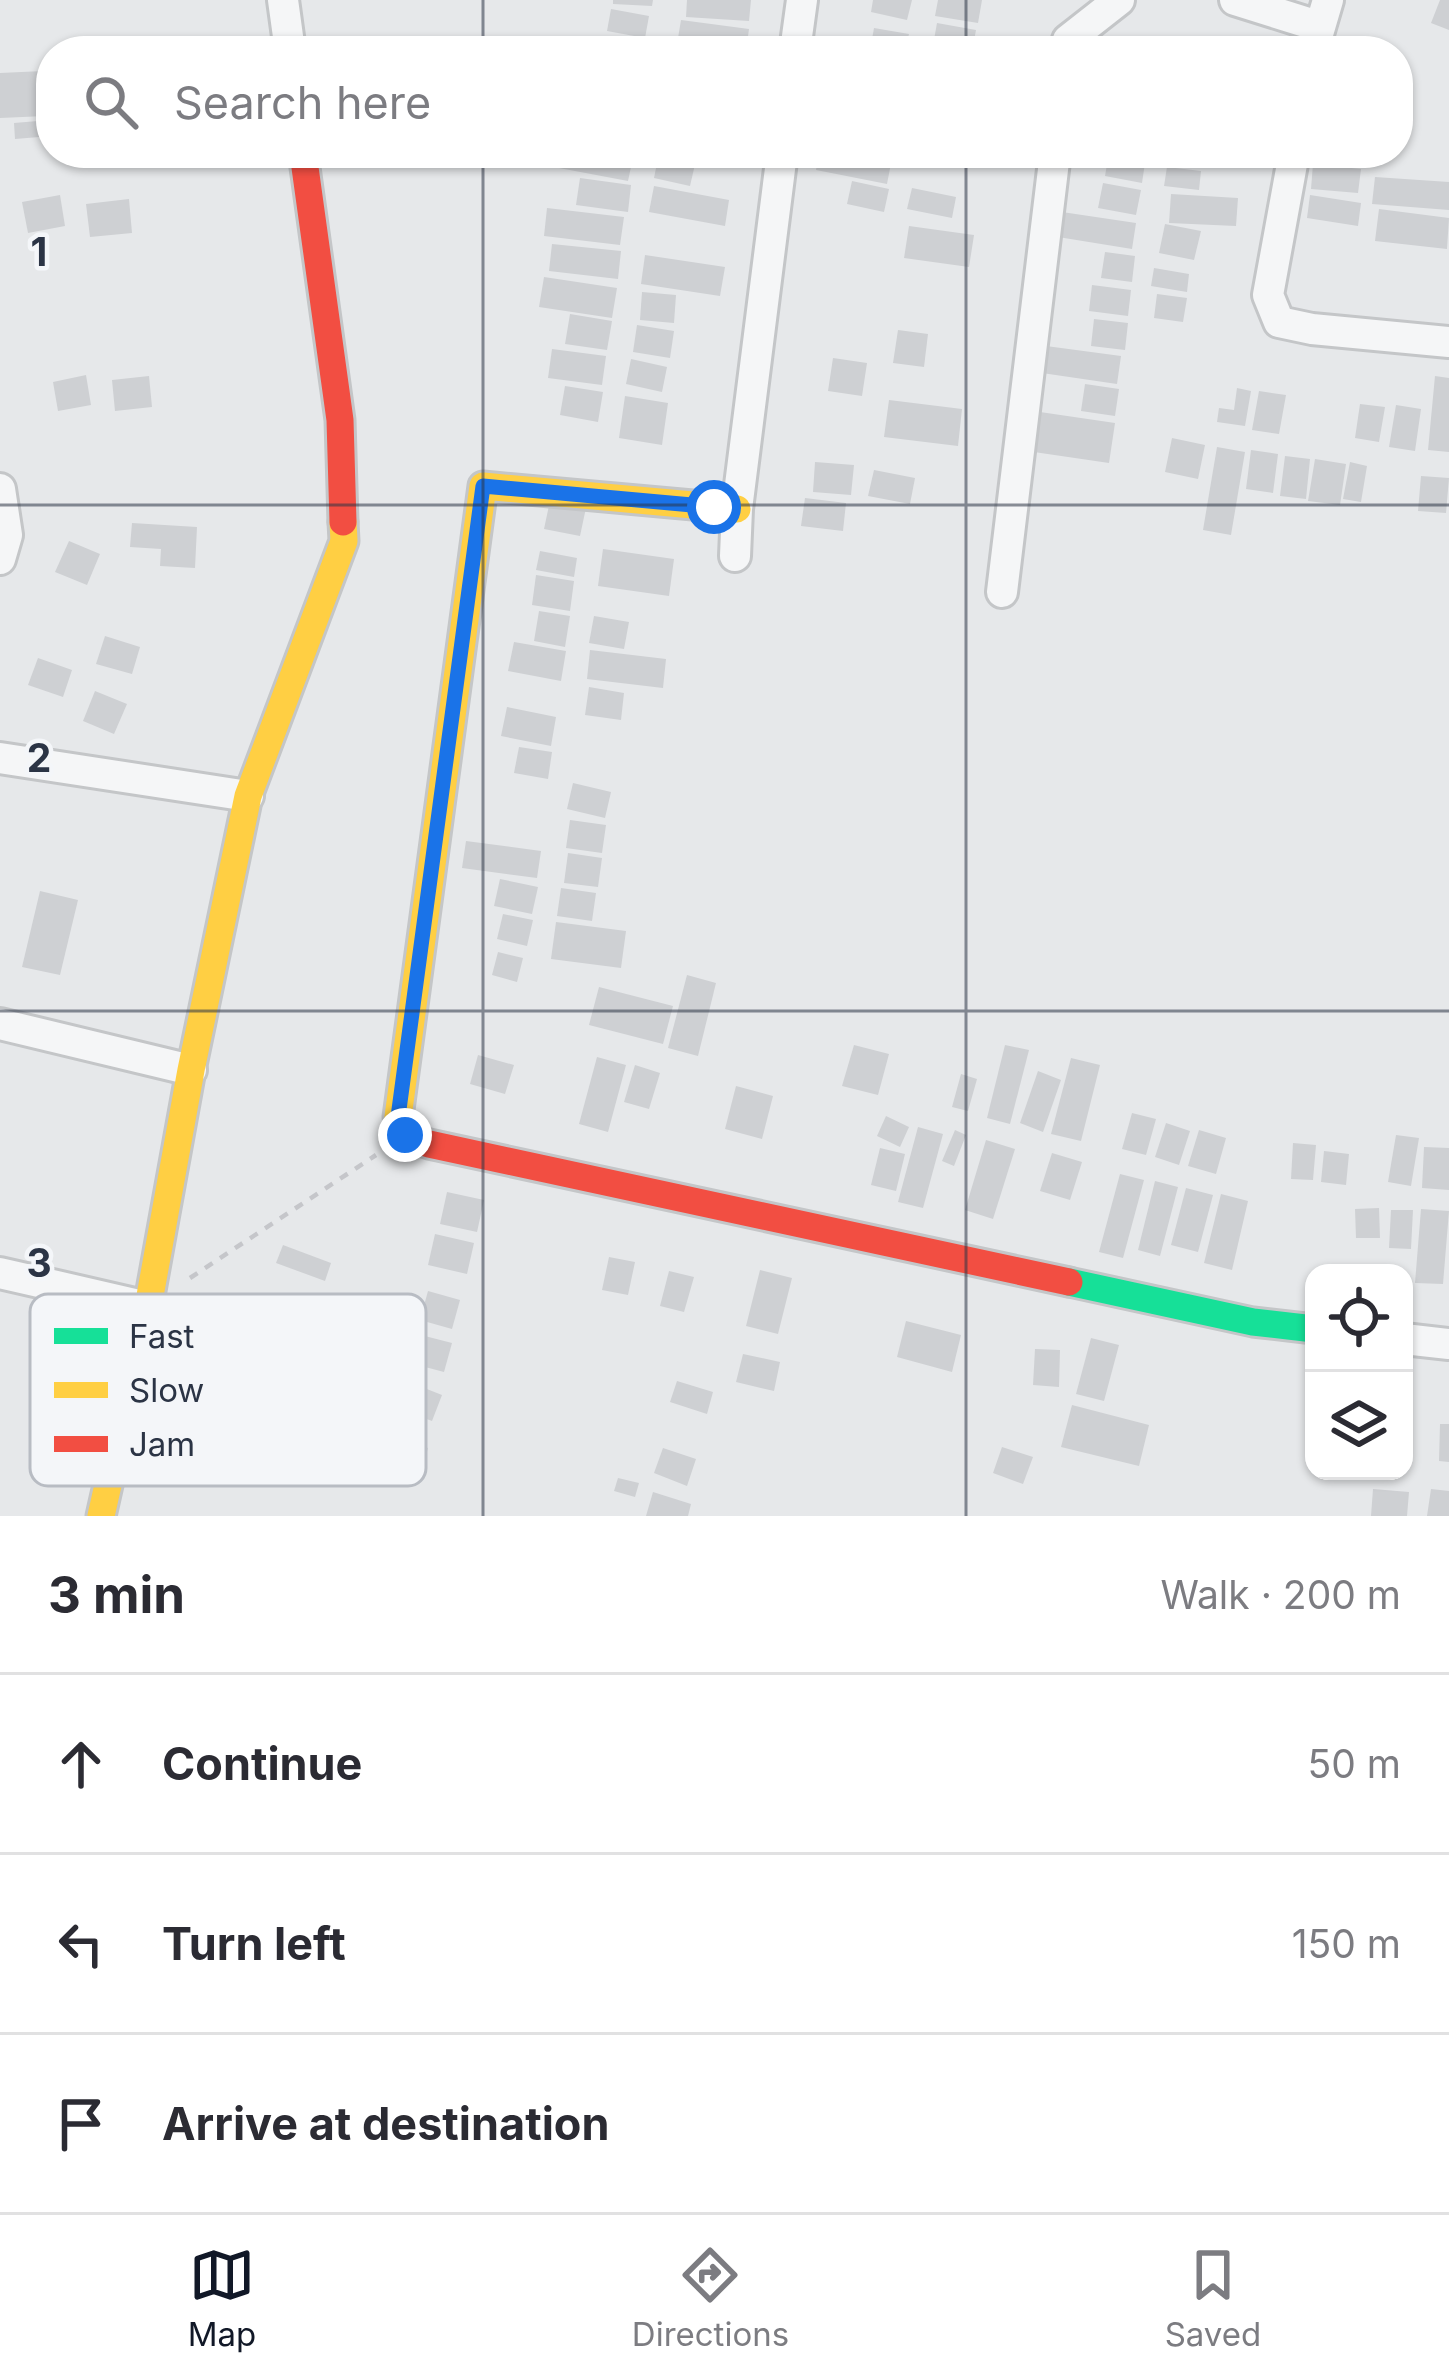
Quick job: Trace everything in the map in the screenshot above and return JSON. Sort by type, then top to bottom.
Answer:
[{"type":"street","points":[[283,0],[288,36]]},
{"type":"street","points":[[797,36],[802,0]]},
{"type":"street","points":[[1073,36],[1119,0]]},
{"type":"street","points":[[1235,0],[1320,26]]},
{"type":"street","points":[[150,1294],[248,796],[344,541],[340,420],[305,168]]},
{"type":"street","points":[[735,556],[780,168]]},
{"type":"street","points":[[1002,592],[1052,168]]},
{"type":"street","points":[[1291,168],[1268,295],[1280,322],[1449,342]]},
{"type":"street","points":[[737,509],[483,486],[398,1117],[405,1135],[429,1144],[1231,1317],[1305,1328]]},
{"type":"street","points":[[0,489],[7,536],[0,559]]},
{"type":"street","points":[[0,758],[248,796]]},
{"type":"street","points":[[0,1024],[191,1070]]},
{"type":"street","points":[[0,1273],[94,1294]]},
{"type":"street","points":[[1413,1340],[1449,1344]]},
{"type":"street","points":[[101,1516],[108,1486]]},
{"type":"path","points":[[187,1280],[405,1135]]},
{"type":"building","points":[[613,0],[653,0],[652,6],[613,4]]},
{"type":"building","points":[[687,0],[751,0],[749,21],[686,17]]},
{"type":"building","points":[[873,0],[912,0],[907,20],[871,12]]},
{"type":"building","points":[[938,0],[982,0],[978,23],[935,16]]},
{"type":"building","points":[[1440,0],[1449,0],[1449,30],[1431,23]]},
{"type":"building","points":[[611,9],[649,16],[645,36],[607,31]]},
{"type":"building","points":[[681,20],[749,29],[748,36],[678,36]]},
{"type":"building","points":[[937,23],[976,30],[975,36],[935,36]]},
{"type":"building","points":[[874,28],[909,34],[909,36],[873,36]]},
{"type":"building","points":[[36,71],[36,116],[0,118],[0,73]]},
{"type":"building","points":[[36,121],[36,137],[15,139],[14,123]]},
{"type":"building","points":[[559,168],[631,168],[628,181]]},
{"type":"building","points":[[656,168],[694,168],[690,186],[654,178]]},
{"type":"building","points":[[816,168],[890,168],[887,184]]},
{"type":"building","points":[[1106,168],[1144,168],[1142,183],[1105,176]]},
{"type":"building","points":[[1167,168],[1201,171],[1199,190],[1164,186]]},
{"type":"building","points":[[1313,168],[1361,169],[1358,193],[1311,189]]},
{"type":"building","points":[[1375,177],[1449,182],[1449,210],[1372,204]]},
{"type":"building","points":[[580,178],[631,185],[628,212],[576,205]]},
{"type":"building","points":[[852,181],[889,189],[884,212],[847,204]]},
{"type":"building","points":[[1103,183],[1141,190],[1136,215],[1098,208]]},
{"type":"building","points":[[654,186],[729,200],[725,226],[649,212]]},
{"type":"building","points":[[912,188],[956,197],[952,218],[907,209]]},
{"type":"building","points":[[1171,194],[1238,198],[1236,226],[1169,223]]},
{"type":"building","points":[[60,195],[65,226],[28,233],[22,202]]},
{"type":"building","points":[[1310,195],[1361,203],[1358,226],[1307,218]]},
{"type":"building","points":[[129,199],[132,233],[90,237],[86,204]]},
{"type":"building","points":[[547,208],[624,217],[620,245],[544,236]]},
{"type":"building","points":[[1379,209],[1449,218],[1447,249],[1375,241]]},
{"type":"building","points":[[1062,212],[1136,223],[1132,249],[1058,237]]},
{"type":"building","points":[[1165,224],[1201,231],[1194,260],[1159,253]]},
{"type":"building","points":[[909,226],[974,235],[969,267],[904,258]]},
{"type":"building","points":[[552,244],[621,251],[618,279],[549,271]]},
{"type":"building","points":[[1105,252],[1135,256],[1132,282],[1101,278]]},
{"type":"building","points":[[645,255],[725,267],[720,296],[641,284]]},
{"type":"building","points":[[1154,268],[1189,274],[1187,292],[1151,286]]},
{"type":"building","points":[[544,277],[617,288],[612,318],[539,307]]},
{"type":"building","points":[[1092,285],[1131,290],[1128,316],[1089,311]]},
{"type":"building","points":[[642,292],[676,295],[674,323],[640,320]]},
{"type":"building","points":[[1157,294],[1187,298],[1183,322],[1154,318]]},
{"type":"building","points":[[570,314],[612,321],[607,350],[565,344]]},
{"type":"building","points":[[1094,319],[1128,323],[1125,350],[1091,346]]},
{"type":"building","points":[[637,325],[674,331],[670,358],[633,352]]},
{"type":"building","points":[[898,330],[928,334],[924,367],[893,363]]},
{"type":"building","points":[[1046,346],[1121,356],[1117,384],[1042,373]]},
{"type":"building","points":[[552,349],[606,356],[602,385],[548,378]]},
{"type":"building","points":[[833,358],[867,363],[862,396],[828,391]]},
{"type":"building","points":[[631,359],[667,367],[662,392],[626,384]]},
{"type":"building","points":[[86,375],[91,405],[58,411],[53,382]]},
{"type":"building","points":[[149,376],[152,407],[115,411],[112,380]]},
{"type":"building","points":[[1435,376],[1449,378],[1449,452],[1428,450]]},
{"type":"building","points":[[1085,384],[1119,389],[1115,416],[1081,411]]},
{"type":"building","points":[[565,386],[603,392],[598,422],[560,415]]},
{"type":"building","points":[[1237,388],[1251,391],[1245,426],[1217,422],[1219,408],[1234,410]]},
{"type":"building","points":[[1259,391],[1286,395],[1279,434],[1252,430]]},
{"type":"building","points":[[625,396],[668,403],[662,445],[619,438]]},
{"type":"building","points":[[889,400],[962,409],[958,446],[884,437]]},
{"type":"building","points":[[1360,404],[1385,407],[1379,442],[1355,438]]},
{"type":"building","points":[[1396,405],[1421,409],[1415,451],[1389,447]]},
{"type":"building","points":[[1040,412],[1115,423],[1109,463],[1034,452]]},
{"type":"building","points":[[1172,438],[1205,445],[1198,479],[1165,472]]},
{"type":"building","points":[[1217,447],[1245,452],[1231,535],[1203,530]]},
{"type":"building","points":[[1251,450],[1278,454],[1273,493],[1246,489]]},
{"type":"building","points":[[1285,456],[1310,459],[1306,499],[1280,496]]},
{"type":"building","points":[[1315,459],[1346,464],[1340,505],[1308,501]]},
{"type":"building","points":[[815,462],[854,465],[851,495],[813,492]]},
{"type":"building","points":[[1350,462],[1367,466],[1361,502],[1343,499]]},
{"type":"building","points":[[874,470],[915,478],[910,504],[868,496]]},
{"type":"building","points":[[1421,476],[1449,478],[1446,513],[1418,511]]},
{"type":"building","points":[[551,496],[587,503],[580,536],[544,529]]},
{"type":"building","points":[[805,498],[846,503],[843,531],[801,526]]},
{"type":"building","points":[[132,523],[197,527],[195,568],[160,566],[161,549],[130,547]]},
{"type":"building","points":[[69,541],[100,554],[87,585],[55,572]]},
{"type":"building","points":[[603,549],[674,559],[669,596],[598,586]]},
{"type":"building","points":[[540,551],[577,558],[574,577],[536,570]]},
{"type":"building","points":[[536,575],[574,581],[570,611],[532,605]]},
{"type":"building","points":[[539,611],[570,616],[565,647],[534,641]]},
{"type":"building","points":[[594,616],[629,622],[624,649],[589,643]]},
{"type":"building","points":[[105,636],[140,647],[132,674],[96,664]]},
{"type":"building","points":[[514,642],[566,651],[561,681],[508,671]]},
{"type":"building","points":[[590,650],[666,659],[663,688],[587,679]]},
{"type":"building","points":[[38,658],[72,670],[63,697],[28,685]]},
{"type":"building","points":[[589,687],[624,693],[621,720],[585,715]]},
{"type":"building","points":[[95,691],[127,704],[114,734],[83,721]]},
{"type":"building","points":[[507,707],[556,717],[551,746],[501,736]]},
{"type":"building","points":[[519,747],[552,752],[548,779],[514,773]]},
{"type":"building","points":[[573,783],[611,792],[605,818],[567,809]]},
{"type":"building","points":[[570,820],[606,825],[602,853],[566,848]]},
{"type":"building","points":[[466,841],[541,851],[537,878],[462,868]]},
{"type":"building","points":[[568,853],[602,858],[598,887],[564,883]]},
{"type":"building","points":[[500,879],[538,887],[532,914],[494,906]]},
{"type":"building","points":[[561,888],[596,893],[592,921],[557,916]]},
{"type":"building","points":[[40,891],[78,900],[60,975],[22,967]]},
{"type":"building","points":[[503,914],[533,920],[527,946],[497,939]]},
{"type":"building","points":[[556,922],[626,931],[621,968],[551,959]]},
{"type":"building","points":[[498,952],[523,958],[517,982],[492,975]]},
{"type":"building","points":[[687,975],[716,983],[698,1056],[668,1048]]},
{"type":"building","points":[[599,987],[673,1006],[663,1044],[589,1025]]},
{"type":"building","points":[[854,1045],[889,1054],[878,1095],[842,1086]]},
{"type":"building","points":[[1005,1045],[1029,1050],[1010,1124],[987,1118]]},
{"type":"building","points":[[478,1055],[514,1065],[505,1094],[470,1084]]},
{"type":"building","points":[[597,1057],[626,1065],[608,1132],[579,1124]]},
{"type":"building","points":[[1071,1058],[1100,1065],[1081,1141],[1051,1134]]},
{"type":"building","points":[[635,1065],[660,1073],[649,1109],[624,1102]]},
{"type":"building","points":[[1038,1071],[1061,1080],[1043,1132],[1020,1123]]},
{"type":"building","points":[[961,1074],[977,1079],[968,1111],[952,1107]]},
{"type":"building","points":[[736,1086],[773,1096],[762,1139],[725,1129]]},
{"type":"building","points":[[1132,1113],[1156,1119],[1146,1155],[1122,1149]]},
{"type":"building","points":[[886,1116],[909,1127],[900,1147],[877,1136]]},
{"type":"building","points":[[1166,1123],[1190,1131],[1179,1165],[1155,1157]]},
{"type":"building","points":[[918,1127],[943,1134],[923,1208],[898,1202]]},
{"type":"building","points":[[955,1130],[966,1135],[954,1166],[942,1161]]},
{"type":"building","points":[[1199,1130],[1226,1138],[1216,1174],[1188,1166]]},
{"type":"building","points":[[1396,1135],[1419,1138],[1411,1186],[1388,1182]]},
{"type":"building","points":[[986,1140],[1015,1149],[993,1219],[965,1210]]},
{"type":"building","points":[[1293,1143],[1316,1145],[1313,1180],[1291,1179]]},
{"type":"building","points":[[1424,1147],[1449,1148],[1449,1190],[1422,1188]]},
{"type":"building","points":[[880,1148],[905,1154],[896,1191],[871,1185]]},
{"type":"building","points":[[1324,1151],[1349,1154],[1346,1185],[1321,1182]]},
{"type":"building","points":[[1052,1153],[1082,1162],[1070,1200],[1040,1191]]},
{"type":"building","points":[[1120,1174],[1144,1180],[1123,1258],[1099,1252]]},
{"type":"building","points":[[1155,1181],[1178,1187],[1160,1256],[1138,1250]]},
{"type":"building","points":[[1186,1188],[1213,1195],[1198,1252],[1171,1245]]},
{"type":"building","points":[[447,1192],[484,1200],[477,1232],[440,1224]]},
{"type":"building","points":[[1221,1194],[1248,1201],[1232,1270],[1204,1263]]},
{"type":"building","points":[[1379,1208],[1380,1238],[1356,1238],[1355,1209]]},
{"type":"building","points":[[1421,1209],[1449,1211],[1443,1284],[1415,1283]]},
{"type":"building","points":[[1391,1210],[1413,1210],[1411,1249],[1389,1248]]},
{"type":"building","points":[[435,1234],[474,1243],[467,1274],[428,1265]]},
{"type":"building","points":[[283,1245],[331,1263],[325,1281],[276,1263]]},
{"type":"building","points":[[609,1257],[635,1262],[628,1295],[602,1290]]},
{"type":"building","points":[[760,1270],[792,1278],[778,1334],[746,1326]]},
{"type":"building","points":[[669,1271],[694,1277],[684,1312],[660,1306]]},
{"type":"building","points":[[428,1291],[460,1300],[452,1329],[426,1322]]},
{"type":"building","points":[[906,1321],[961,1335],[952,1372],[897,1357]]},
{"type":"building","points":[[426,1336],[452,1343],[444,1372],[426,1367]]},
{"type":"building","points":[[1091,1338],[1119,1345],[1104,1401],[1076,1394]]},
{"type":"building","points":[[1035,1349],[1060,1350],[1059,1387],[1033,1385]]},
{"type":"building","points":[[743,1354],[780,1362],[774,1391],[736,1382]]},
{"type":"building","points":[[677,1381],[713,1392],[707,1414],[670,1402]]},
{"type":"building","points":[[426,1389],[442,1395],[432,1421],[426,1419]]},
{"type":"building","points":[[1072,1405],[1149,1425],[1139,1466],[1061,1447]]},
{"type":"building","points":[[1440,1424],[1449,1424],[1449,1462],[1439,1461]]},
{"type":"building","points":[[1002,1447],[1033,1457],[1023,1484],[993,1473]]},
{"type":"building","points":[[663,1448],[696,1459],[687,1486],[654,1473]]},
{"type":"building","points":[[618,1478],[639,1483],[635,1497],[614,1491]]},
{"type":"building","points":[[1373,1489],[1409,1492],[1407,1516],[1371,1516]]},
{"type":"building","points":[[1431,1489],[1449,1491],[1449,1516],[1427,1516]]},
{"type":"building","points":[[653,1492],[691,1504],[688,1516],[646,1516]]},
{"type":"traffic: fast","points":[[1069,1282],[1253,1322],[1305,1328]]},
{"type":"traffic: slow","points":[[406,1136],[398,1117],[483,486],[737,509]]},
{"type":"traffic: slow","points":[[150,1294],[248,796],[344,541],[343,522]]},
{"type":"traffic: slow","points":[[101,1516],[108,1486]]},
{"type":"traffic: jam","points":[[305,168],[340,420],[343,522]]},
{"type":"traffic: jam","points":[[406,1136],[1069,1282]]},
{"type":"route","points":[[405,1135],[398,1117],[483,486],[714,507]]}]
